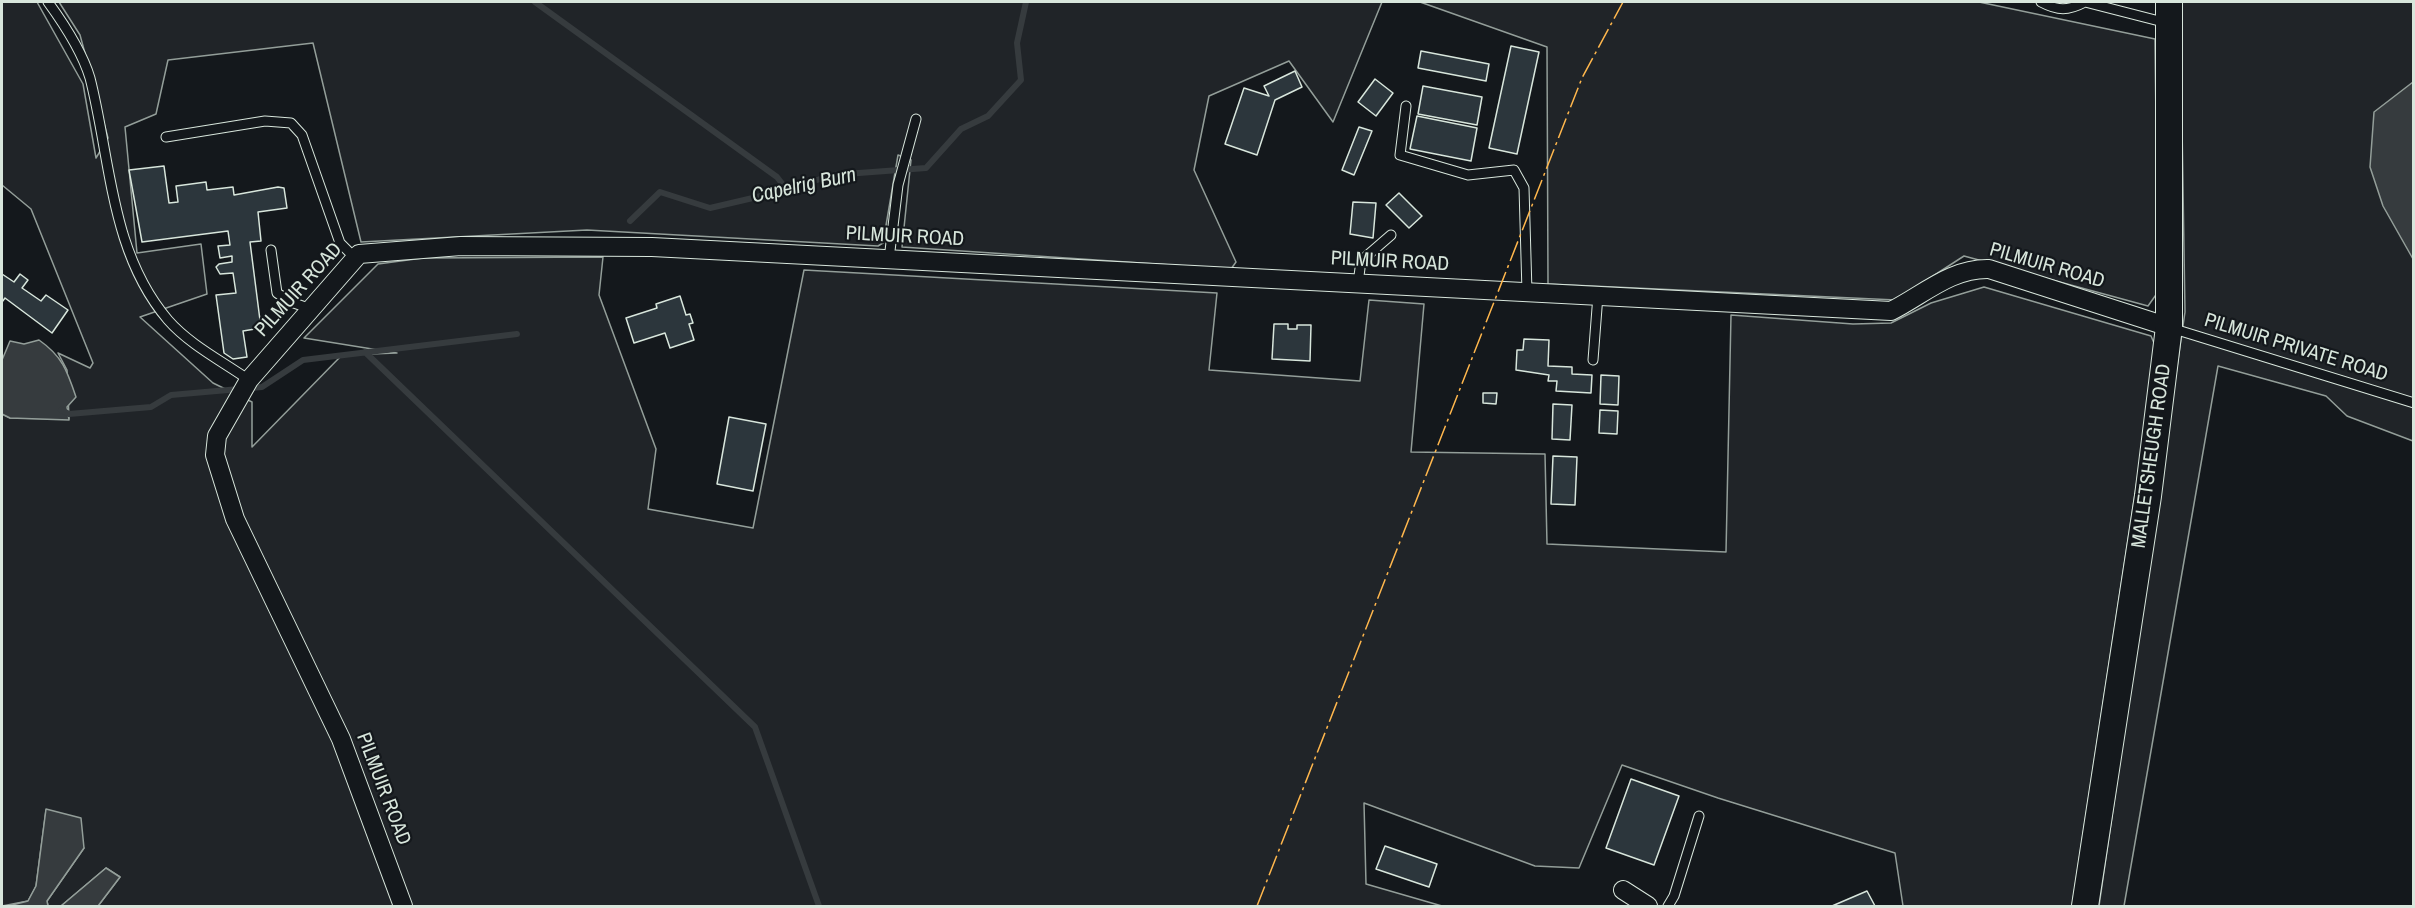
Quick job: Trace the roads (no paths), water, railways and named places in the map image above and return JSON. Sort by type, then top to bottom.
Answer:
[{"type":"street","name":"MALLETSHEUGH ROAD","points":[[2085,906],[2148,496],[2169,327],[2169,12]]},
{"type":"street","name":"PILMUIR ROAD","points":[[403,906],[340,739],[235,519],[215,455],[217,436],[249,380],[359,254],[473,246],[651,247],[1891,311],[1941,280],[1972,268],[1989,269],[2169,327]]},
{"type":"street","points":[[1623,891],[1648,906]]},
{"type":"lane","points":[[48,2],[67,29],[89,76],[106,168],[127,250],[148,290],[168,319],[184,335],[249,380]]},
{"type":"lane","points":[[2041,2],[2058,9],[2069,10],[2085,2],[2169,12]]},
{"type":"lane","points":[[1406,106],[1400,155],[1468,175],[1514,170],[1524,189],[1527,292]]},
{"type":"lane","points":[[889,259],[898,185],[916,119]]},
{"type":"lane","points":[[166,137],[266,121],[291,123],[302,135],[340,243],[355,258]]},
{"type":"lane","points":[[1358,283],[1361,261],[1391,235]]},
{"type":"lane","points":[[271,250],[277,293],[291,302],[311,309]]},
{"type":"lane","points":[[1593,360],[1598,295]]},
{"type":"lane","name":"PILMUIR PRIVATE ROAD","points":[[2169,327],[2414,403]]},
{"type":"lane","points":[[1668,906],[1674,896],[1699,816]]},
{"type":"waterway","points":[[535,2],[777,177],[787,190]]},
{"type":"waterway","name":"Capelrig Burn","points":[[630,221],[660,192],[710,208],[787,190],[832,175],[926,168],[961,129],[988,116],[1021,80],[1017,43],[1026,2]]},
{"type":"waterway","points":[[61,410],[69,414],[151,407],[171,395],[262,387],[303,360],[517,334]]},
{"type":"waterway","points":[[365,352],[755,727],[819,906]]}]
